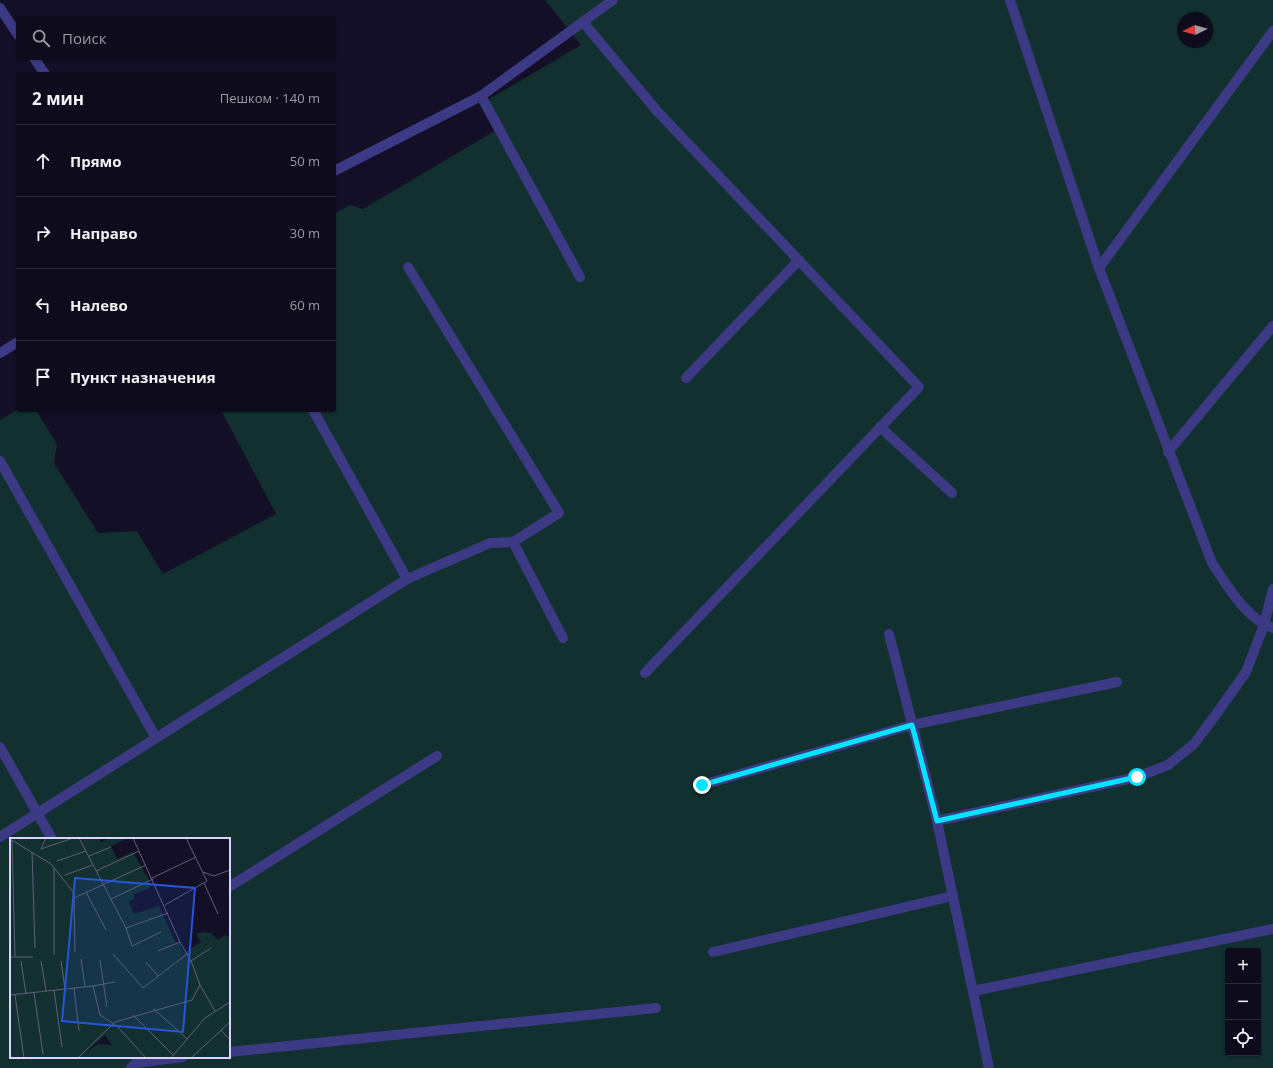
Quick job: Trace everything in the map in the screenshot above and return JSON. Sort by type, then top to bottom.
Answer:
[{"type":"lane","points":[[336,170],[481,96],[613,0]]},
{"type":"lane","points":[[1010,0],[1098,268],[1212,563],[1237,600],[1268,626]]},
{"type":"lane","points":[[0,8],[16,32]]},
{"type":"lane","points":[[583,22],[657,111],[919,387],[645,673]]},
{"type":"lane","points":[[1098,268],[1273,32]]},
{"type":"lane","points":[[35,60],[43,72]]},
{"type":"lane","points":[[481,96],[580,277]]},
{"type":"lane","points":[[686,378],[799,260]]},
{"type":"lane","points":[[0,837],[407,579],[490,543],[513,542],[559,513],[408,266]]},
{"type":"lane","points":[[1168,452],[1273,326]]},
{"type":"lane","points":[[0,353],[16,343]]},
{"type":"lane","points":[[314,412],[407,579]]},
{"type":"lane","points":[[880,427],[952,493]]},
{"type":"lane","points":[[0,461],[156,738]]},
{"type":"lane","points":[[513,542],[563,638]]},
{"type":"lane","points":[[937,821],[1137,777],[1168,765],[1194,744],[1246,672],[1268,626],[1273,589]]},
{"type":"lane","points":[[889,634],[937,821],[954,896],[988,1068]]},
{"type":"lane","points":[[702,785],[912,725],[1117,682]]},
{"type":"lane","points":[[0,747],[51,838]]},
{"type":"lane","points":[[230,886],[437,756]]},
{"type":"lane","points":[[713,952],[954,896]]},
{"type":"lane","points":[[973,991],[1273,929]]},
{"type":"lane","points":[[230,1052],[656,1008]]},
{"type":"lane","points":[[131,1068],[136,1063],[173,1058]]},
{"type":"green space","points":[[545,0],[1273,0],[1273,1068],[0,1068],[0,420],[16,410],[16,412],[37,412],[57,444],[54,463],[98,533],[137,531],[163,574],[276,514],[222,412],[336,412],[336,213],[350,205],[363,209],[498,129],[484,102],[581,45]]},
{"type":"route","points":[[702,785],[912,725],[937,821],[1137,777]]}]
